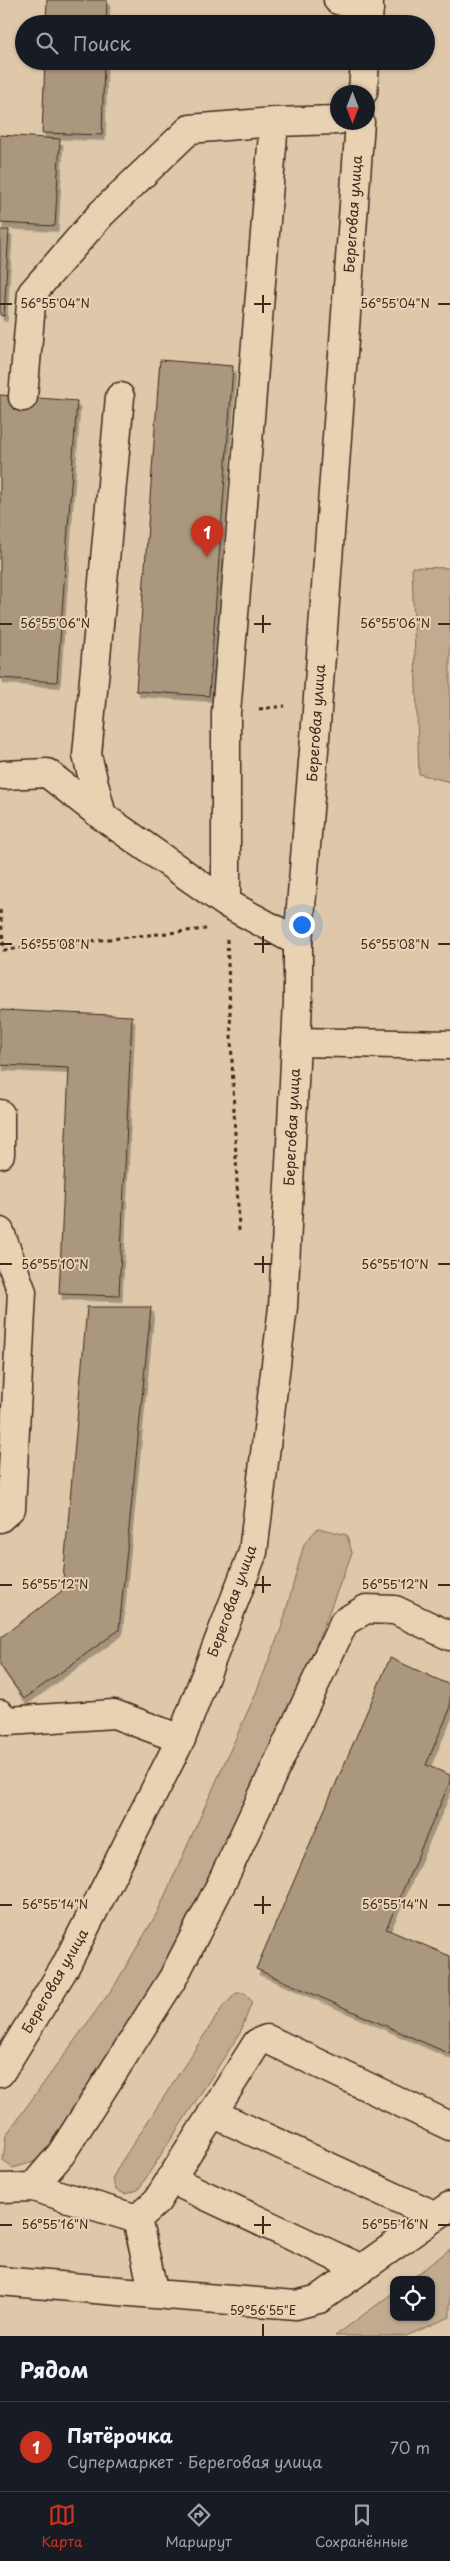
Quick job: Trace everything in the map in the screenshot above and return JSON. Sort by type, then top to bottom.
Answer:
[{"type":"main road","points":[[338,0],[369,11]]},
{"type":"main road","points":[[363,85],[364,70]]},
{"type":"main road","points":[[23,397],[32,293],[102,213],[190,129],[274,122],[330,120]]},
{"type":"main road","points":[[226,915],[226,713],[274,122]]},
{"type":"main road","name":"Береговая улица","points":[[0,2073],[66,1967],[182,1739],[253,1552],[283,1307],[296,1042],[298,942],[315,738],[359,130]]},
{"type":"main road","points":[[102,816],[87,755],[120,397]]},
{"type":"main road","points":[[1,778],[47,773],[226,915],[298,942]]},
{"type":"main road","points":[[296,1042],[450,1046]]},
{"type":"main road","points":[[0,1114],[0,1154]]},
{"type":"main road","points":[[0,1232],[22,1292],[11,1508],[0,1518]]},
{"type":"main road","points":[[33,2187],[61,2154],[173,1978],[222,1882],[344,1622],[366,1609],[396,1610],[450,1636]]},
{"type":"main road","points":[[0,1714],[8,1721],[114,1714],[182,1739]]},
{"type":"main road","points":[[137,2219],[156,2201],[257,2043],[267,2039],[450,2126]]},
{"type":"main road","points":[[212,2113],[443,2211]]},
{"type":"main road","points":[[170,2180],[362,2269]]},
{"type":"main road","points":[[0,2188],[33,2187],[137,2219]]},
{"type":"main road","points":[[0,2282],[296,2304],[319,2299],[443,2211]]},
{"type":"main road","points":[[137,2219],[154,2294]]},
{"type":"path","points":[[0,910],[4,950],[226,915],[239,1231]]},
{"type":"shaded area","points":[[412,567],[450,568],[450,782],[419,774]]},
{"type":"shaded area","points":[[318,1528],[347,1535],[352,1553],[297,1694],[163,1973],[78,2107],[37,2161],[13,2168],[3,2161],[6,2135],[115,1985],[157,1913],[256,1693],[282,1626],[304,1544]]},
{"type":"shaded area","points":[[236,1993],[245,1993],[252,2002],[240,2033],[138,2190],[125,2194],[116,2190],[112,2179],[120,2164],[222,2008]]},
{"type":"shaded area","points":[[450,2249],[450,2317],[406,2336],[335,2336],[390,2295],[390,2321],[435,2321],[435,2276],[415,2276]]},
{"type":"building","points":[[47,0],[107,0],[106,15],[46,15]]},
{"type":"building","points":[[45,70],[104,70],[102,135],[42,133]]},
{"type":"building","points":[[0,135],[60,139],[55,226],[0,223]]},
{"type":"building","points":[[0,230],[9,230],[4,316],[0,315]]},
{"type":"building","points":[[160,360],[233,366],[209,696],[136,691]]},
{"type":"building","points":[[0,395],[77,401],[57,682],[0,678]]},
{"type":"building","points":[[0,1010],[132,1016],[119,1296],[59,1294],[69,1068],[0,1065]]},
{"type":"building","points":[[87,1307],[151,1307],[119,1630],[24,1699],[0,1665],[0,1638],[62,1591]]},
{"type":"building","points":[[390,1658],[450,1685],[450,1709],[426,1765],[450,1775],[450,1782],[386,1929],[450,1956],[450,2054],[256,1969]]},
{"type":"place","name":"Пятёрочка","points":[[207,557]]}]
